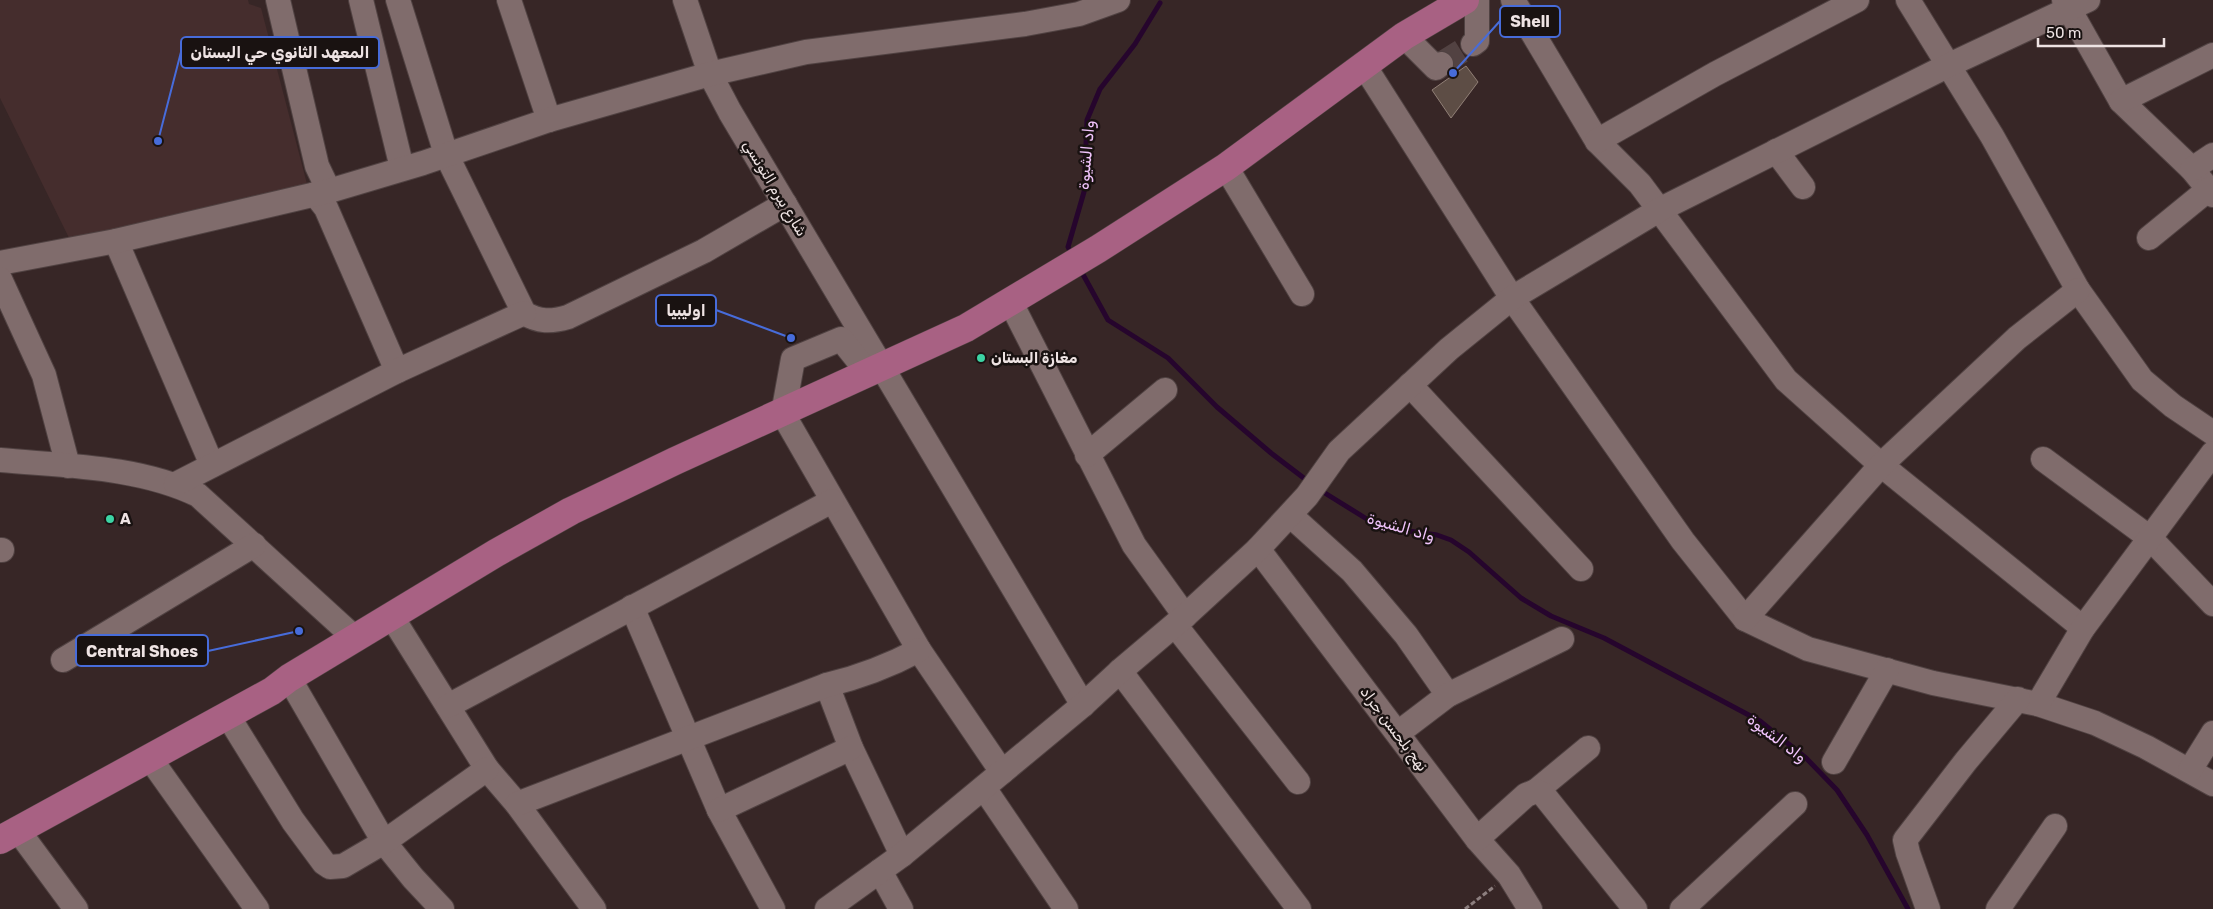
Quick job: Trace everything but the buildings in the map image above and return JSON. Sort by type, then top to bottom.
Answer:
[{"type":"main road","points":[[9,834],[272,691],[289,678],[496,553],[570,511],[675,461],[875,371],[966,328],[1011,303],[1098,250],[1226,167],[1365,67],[1404,36],[1465,0]]},
{"type":"street","points":[[278,0],[326,208],[397,371]]},
{"type":"street","points":[[361,0],[402,168]]},
{"type":"street","points":[[398,0],[446,154],[524,313],[534,319],[548,321],[568,317],[704,252],[785,204]]},
{"type":"street","points":[[510,0],[549,120]]},
{"type":"street","name":"شارع بيرم التونسي","points":[[685,0],[710,74],[785,204],[875,371]]},
{"type":"street","points":[[0,263],[116,241],[322,192],[549,120],[710,74],[806,52],[1024,24],[1079,14],[1118,0]]},
{"type":"street","points":[[1473,44],[1477,41],[1477,0]]},
{"type":"street","points":[[1513,0],[1597,141],[1640,184],[1786,380],[1881,465],[2083,628]]},
{"type":"street","points":[[1597,141],[1715,74],[1857,0]]},
{"type":"street","points":[[1908,0],[1947,66],[1992,136],[2078,290],[2142,380],[2173,406],[2213,433]]},
{"type":"street","points":[[827,909],[902,855],[1083,705],[1180,621],[1258,549],[1290,515],[1307,496],[1339,450],[1479,323],[1512,298],[1659,210],[2074,4],[2121,101],[2192,169],[2211,192],[2149,238]]},
{"type":"street","points":[[1404,36],[1436,68],[1441,64]]},
{"type":"street","points":[[2121,101],[2213,55]]},
{"type":"street","points":[[1365,67],[1512,298],[1683,541],[1745,619],[1808,649],[1933,683],[2028,701],[2095,723],[2190,770],[2213,784]]},
{"type":"street","points":[[1776,151],[1803,187]]},
{"type":"street","points":[[2192,169],[2213,155]]},
{"type":"street","points":[[1226,167],[1302,294]]},
{"type":"street","points":[[116,241],[212,464]]},
{"type":"street","points":[[0,279],[44,375],[68,466]]},
{"type":"street","points":[[1745,619],[1881,465],[2017,338],[2078,290]]},
{"type":"street","points":[[1011,303],[1134,546],[1180,621],[1298,782]]},
{"type":"street","points":[[176,484],[397,371],[524,313]]},
{"type":"street","points":[[1002,772],[920,650],[783,414],[793,359],[841,339],[875,371],[1083,705]]},
{"type":"street","points":[[1410,386],[1581,569]]},
{"type":"street","points":[[1087,455],[1166,390]]},
{"type":"street","points":[[1928,909],[1905,840],[1966,761],[2028,701],[2213,453]]},
{"type":"street","points":[[2043,459],[2150,538],[2213,604]]},
{"type":"street","points":[[0,460],[68,466],[148,477],[176,484],[198,495],[356,639]]},
{"type":"street","points":[[448,706],[832,501]]},
{"type":"street","points":[[1290,515],[1352,572],[1406,635],[1448,695]]},
{"type":"street","points":[[63,660],[254,545]]},
{"type":"street","name":"نهج بلحسن جراد","points":[[1258,549],[1477,839],[1509,875],[1530,909]]},
{"type":"street","points":[[632,608],[719,810],[773,909]]},
{"type":"street","points":[[392,617],[487,769],[517,804],[588,907]]},
{"type":"street","points":[[1398,733],[1448,695],[1562,639]]},
{"type":"street","points":[[517,804],[827,685],[866,675],[920,650]]},
{"type":"street","points":[[1834,762],[1887,670]]},
{"type":"street","points":[[1120,671],[1299,909]]},
{"type":"street","points":[[289,678],[384,842],[412,878],[442,909]]},
{"type":"street","points":[[827,685],[851,748],[902,855]]},
{"type":"street","points":[[228,716],[293,821],[324,863],[330,867],[343,866],[384,842],[487,769]]},
{"type":"street","points":[[2190,770],[2213,733]]},
{"type":"street","points":[[719,810],[851,748]]},
{"type":"street","points":[[1477,839],[1526,795],[1536,791],[1588,748]]},
{"type":"street","points":[[150,757],[257,909]]},
{"type":"street","points":[[984,788],[1066,909]]},
{"type":"street","points":[[1536,791],[1543,794],[1636,909]]},
{"type":"street","points":[[1682,909],[1795,804]]},
{"type":"street","points":[[1998,909],[2055,826]]},
{"type":"street","points":[[9,834],[76,909]]},
{"type":"street","points":[[880,870],[901,909]]},
{"type":"path","points":[[1465,909],[1509,875]]},
{"type":"shaded area","points":[[0,0],[248,0],[249,4],[261,8],[307,184],[302,195],[73,246],[0,98]]},
{"type":"waterway","name":"واد الشيوة","points":[[1072,255],[1068,247],[1084,192],[1087,120],[1100,89],[1135,44],[1160,3]]},
{"type":"waterway","name":"واد الشيوة","points":[[1080,269],[1108,320],[1168,358],[1217,407],[1271,453],[1309,482]]},
{"type":"waterway","name":"واد الشيوة","points":[[1320,490],[1370,521],[1394,529],[1437,535],[1451,540],[1469,552],[1521,598],[1551,616],[1604,638],[1760,721],[1806,758],[1837,790],[1867,835],[1908,909]]},
{"type":"tunnel","points":[[1441,64],[1473,44]]},
{"type":"place","name":"Shell","points":[[1453,73]]},
{"type":"place","name":"المعهد الثانوي حي البستان","points":[[158,141]]},
{"type":"place","name":"اوليبيا","points":[[791,338]]},
{"type":"place","name":"مغازة البستان","points":[[981,358]]},
{"type":"place","name":"A","points":[[110,519]]},
{"type":"place","name":"Central Shoes","points":[[299,631]]}]
